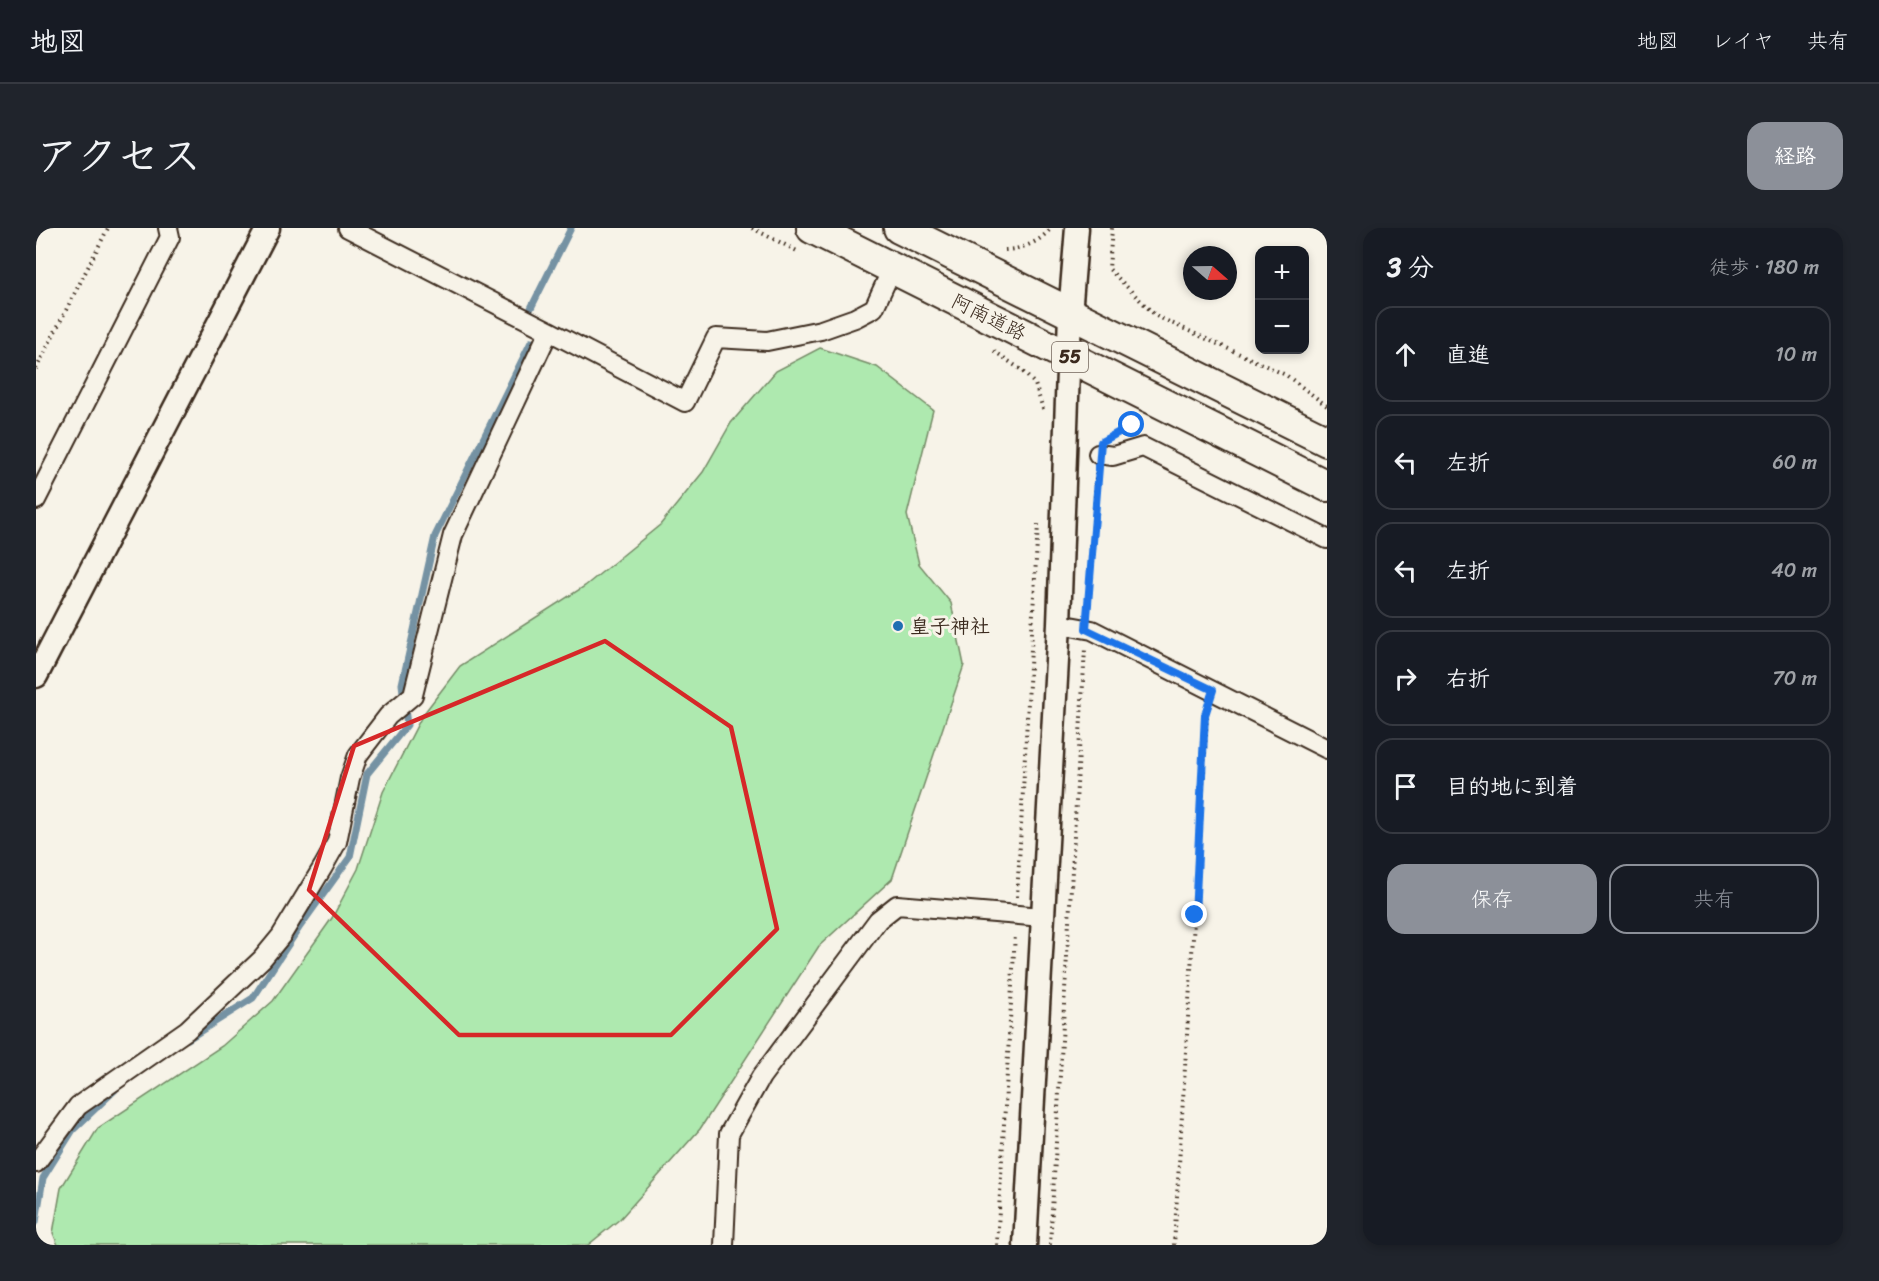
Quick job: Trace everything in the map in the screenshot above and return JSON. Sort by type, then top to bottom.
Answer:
[{"type":"highway","name":"阿南道路","points":[[899,228],[1327,441]]},
{"type":"highway","name":"阿南道路","points":[[807,241],[892,269],[1327,486]]},
{"type":"street","points":[[36,500],[170,237],[168,228]]},
{"type":"street","points":[[36,676],[268,228]]},
{"type":"street","points":[[348,228],[685,402],[716,338],[767,341],[822,330],[855,318],[874,308],[892,269]]},
{"type":"street","points":[[1025,1245],[1059,624],[1070,314],[1077,228]]},
{"type":"street","points":[[36,1162],[78,1106],[187,1030],[262,959],[281,936],[337,842],[350,778],[358,755],[388,716],[413,695],[453,535],[549,331]]},
{"type":"street","points":[[1098,454],[1113,456],[1143,447],[1327,539]]},
{"type":"street","points":[[1059,624],[1086,629],[1213,690],[1327,749]]},
{"type":"street","points":[[724,1245],[729,1134],[761,1077],[878,920],[897,905],[1043,916]]},
{"type":"path","points":[[36,369],[108,228]]},
{"type":"path","points":[[752,228],[807,241]]},
{"type":"path","points":[[1001,250],[1015,249],[1043,238],[1051,228]]},
{"type":"path","points":[[1112,228],[1109,269],[1156,316],[1286,375],[1327,406]]},
{"type":"path","points":[[990,348],[1020,369],[1035,384],[1044,413]]},
{"type":"path","points":[[1050,1245],[1098,454],[1101,442],[1117,432],[1132,425],[1147,428]]},
{"type":"path","points":[[997,1245],[1038,519]]},
{"type":"path","points":[[1174,1245],[1196,904],[1205,715],[1213,690]]},
{"type":"highlighted area","points":[[605,641],[731,727],[777,929],[671,1035],[459,1035],[309,890],[354,746]]},
{"type":"green space","points":[[820,348],[877,367],[933,410],[907,515],[919,564],[951,603],[964,665],[892,879],[819,946],[700,1129],[620,1219],[588,1245],[58,1245],[53,1233],[61,1188],[98,1128],[222,1046],[273,1001],[332,918],[358,869],[383,792],[422,716],[460,666],[585,586],[660,525],[703,472],[731,423],[776,371]]},
{"type":"waterway","points":[[531,308],[571,228]]},
{"type":"waterway","points":[[188,1039],[253,998],[350,857],[367,774],[407,725],[402,684],[435,536],[531,342]]},
{"type":"waterway","points":[[36,1222],[43,1178],[73,1130],[115,1090]]},
{"type":"place","name":"皇子神社","points":[[898,626]]},
{"type":"route","points":[[1132,425],[1101,442],[1098,454],[1086,629],[1213,690],[1205,715],[1195,915]]}]
